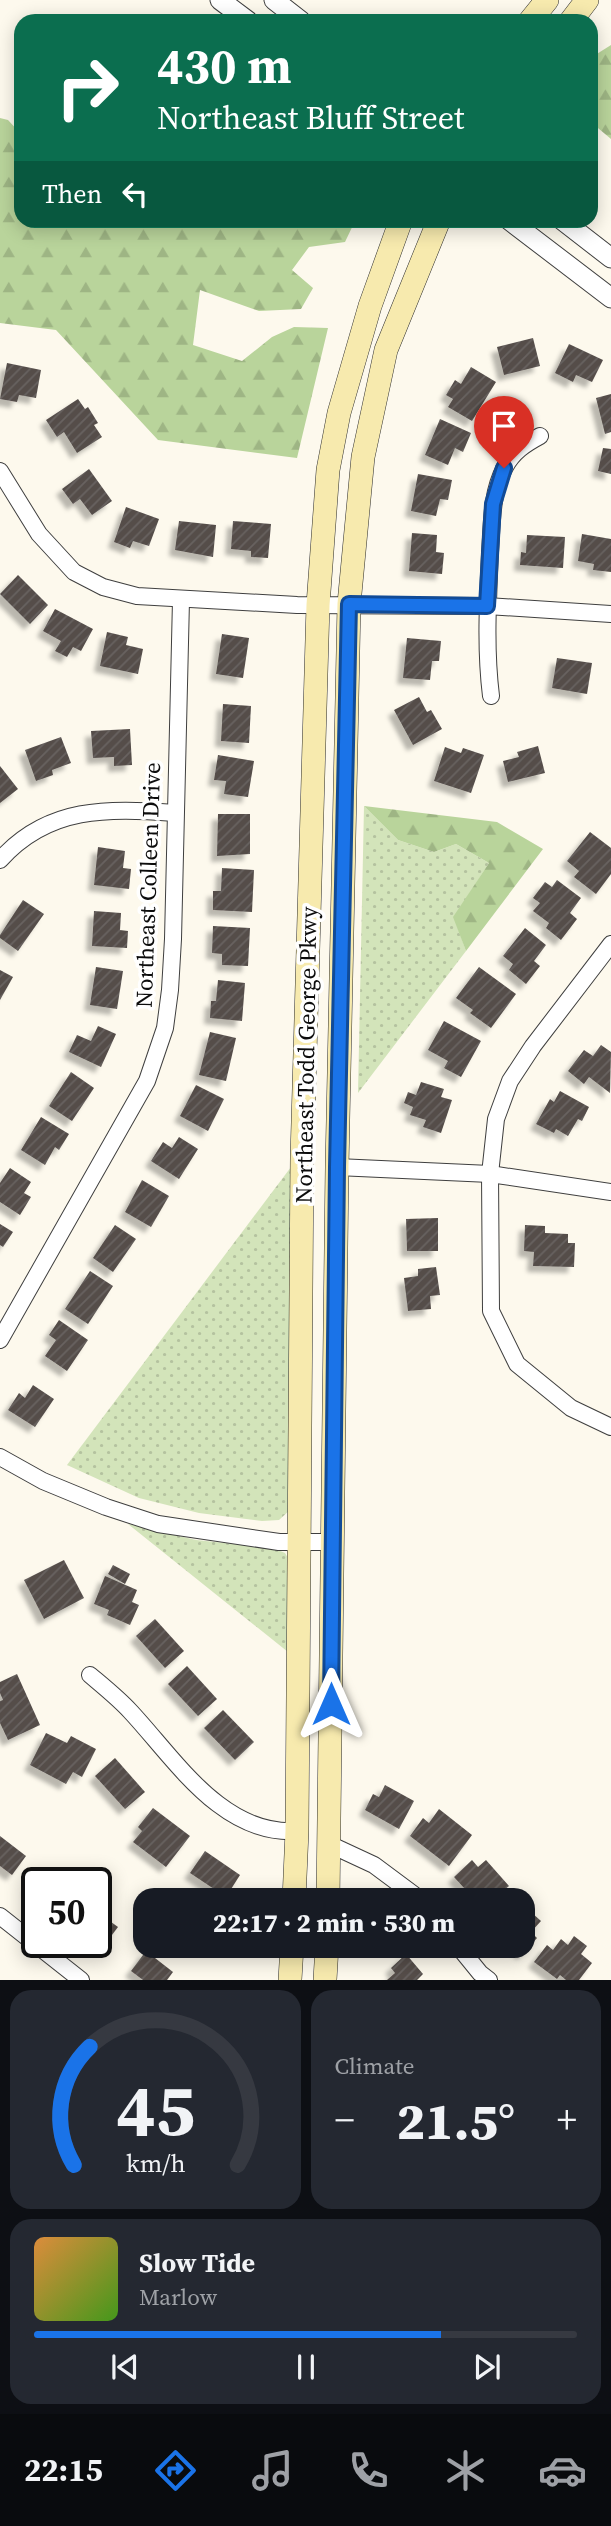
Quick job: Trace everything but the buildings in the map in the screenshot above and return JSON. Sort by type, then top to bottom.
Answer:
[{"type":"main road","points":[[536,14],[547,0]]},
{"type":"main road","points":[[576,14],[587,0]]},
{"type":"main road","name":"Northeast Todd George Pkwy","points":[[295,1888],[302,1157],[318,605],[328,470],[339,413],[370,306],[398,228]]},
{"type":"main road","points":[[329,1888],[331,1542],[349,604],[363,457],[386,350],[436,228]]},
{"type":"main road","points":[[290,1980],[291,1958]]},
{"type":"main road","points":[[325,1980],[326,1958]]},
{"type":"street","points":[[220,0],[239,14]]},
{"type":"street","points":[[274,0],[292,14]]},
{"type":"street","points":[[519,228],[611,299]]},
{"type":"street","points":[[572,228],[611,258]]},
{"type":"street","points":[[491,696],[487,606],[493,504],[504,468],[519,448],[540,436]]},
{"type":"street","points":[[0,471],[38,534],[74,572],[103,587],[137,596],[318,605],[487,606],[611,614]]},
{"type":"street","name":"Northeast Colleen Drive","points":[[0,1339],[147,1081],[165,1028],[170,990],[181,600]]},
{"type":"street","points":[[0,860],[15,843],[59,818],[118,809],[175,813]]},
{"type":"street","points":[[611,944],[533,1046],[510,1081],[496,1119],[490,1174],[491,1311],[517,1364],[571,1408],[611,1427]]},
{"type":"street","points":[[337,1167],[490,1174],[611,1192]]},
{"type":"street","points":[[0,1457],[43,1481],[106,1507],[158,1524],[299,1543],[331,1542]]},
{"type":"street","points":[[90,1675],[127,1707],[215,1803],[256,1826],[278,1832],[297,1831]]},
{"type":"street","points":[[331,1845],[374,1865],[405,1888]]},
{"type":"street","points":[[0,1916],[81,1980]]},
{"type":"street","points":[[468,1958],[489,1980]]},
{"type":"green space","points":[[611,45],[611,139],[598,128],[598,53]]},
{"type":"green space","points":[[0,118],[8,120],[14,126],[14,228],[352,228],[345,242],[309,247],[292,270],[313,288],[301,309],[259,311],[200,290],[193,345],[242,361],[272,337],[294,327],[328,328],[297,458],[158,440],[56,330],[0,323]]},
{"type":"green space","points":[[364,806],[398,840],[434,852],[456,844],[489,863],[454,917],[466,951],[358,1093]]},
{"type":"green space","points":[[364,806],[497,822],[543,849],[466,951],[453,917],[489,863],[456,844],[434,852],[398,840]]},
{"type":"green space","points":[[300,1155],[290,1510],[279,1520],[262,1521],[199,1513],[139,1498],[67,1465]]},
{"type":"green space","points":[[128,1524],[196,1540],[273,1548],[285,1553],[293,1566],[293,1656]]},
{"type":"route","points":[[331,1704],[337,1167],[349,604],[487,606],[493,504],[504,468]]}]
